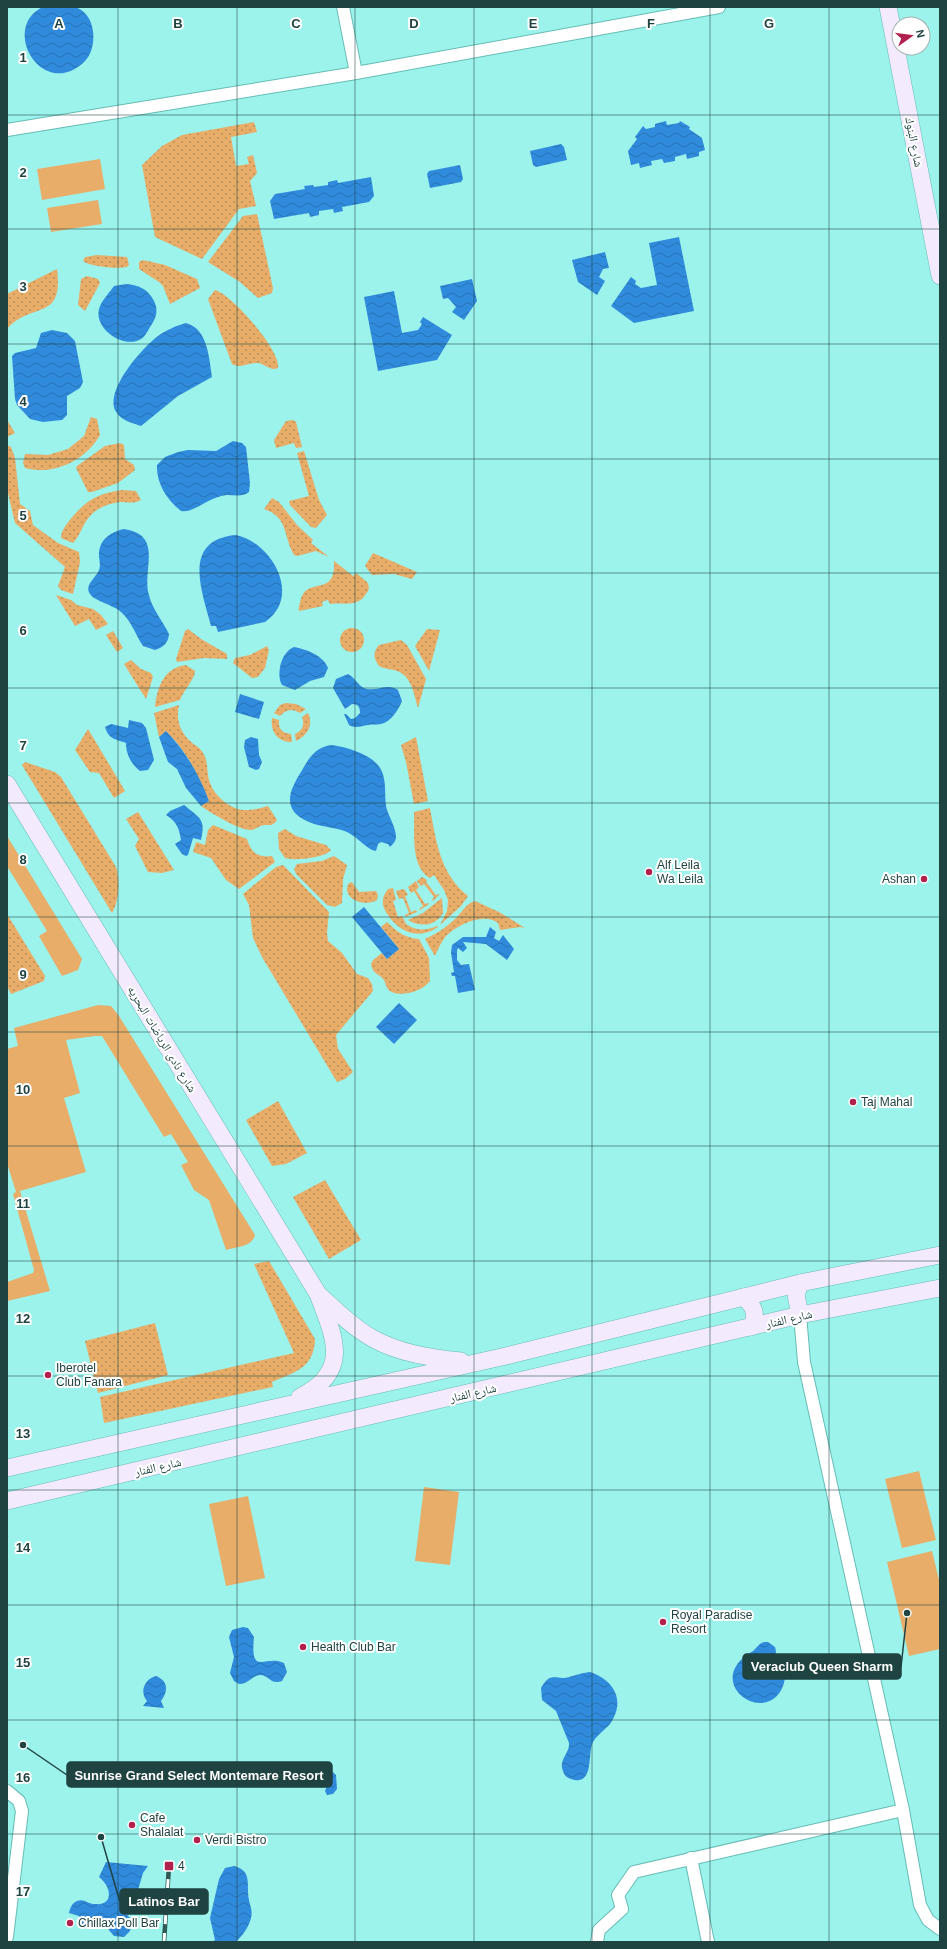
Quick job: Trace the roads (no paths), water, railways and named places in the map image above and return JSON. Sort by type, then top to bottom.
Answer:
[{"type":"main road","name":"شارع البنوك","points":[[888,7],[940,276]]},
{"type":"main road","name":"شارع نادى الرياضات البحريه","points":[[7,784],[318,1294],[335,1344],[334,1362],[318,1386],[288,1404]]},
{"type":"main road","points":[[7,1468],[474,1362],[800,1283],[940,1255]]},
{"type":"main road","points":[[800,1283],[796,1295],[800,1315]]},
{"type":"main road","name":"شارع الفنار","points":[[7,1502],[800,1315],[940,1288]]},
{"type":"main road","name":"شارع نادى الرياضات البحريه","points":[[318,1294],[358,1329],[384,1344],[443,1359],[474,1362]]},
{"type":"main road","points":[[743,1297],[752,1305],[754,1310],[754,1322],[751,1327]]},
{"type":"street","points":[[343,7],[356,73]]},
{"type":"street","points":[[7,130],[356,73],[719,7]]},
{"type":"street","points":[[800,1315],[801,1340],[808,1382],[903,1810],[920,1905],[928,1920],[940,1929]]},
{"type":"street","points":[[7,1791],[19,1801],[22,1811],[7,1937]]},
{"type":"street","points":[[597,1942],[599,1930],[622,1909],[618,1895],[634,1872],[903,1810]]},
{"type":"street","points":[[691,1858],[708,1942]]},
{"type":"water","points":[[43,7],[74,7],[82,10],[91,23],[93,32],[92,49],[83,63],[67,72],[53,73],[41,67],[31,56],[26,43],[25,29],[31,17]]},
{"type":"water","points":[[666,121],[667,125],[679,123],[680,121],[690,127],[689,129],[702,138],[705,150],[699,152],[699,156],[687,159],[686,154],[675,157],[675,161],[664,163],[662,159],[651,161],[652,165],[640,168],[639,163],[631,165],[628,151],[637,139],[635,137],[643,126],[646,129],[655,127],[655,124]]},
{"type":"water","points":[[561,144],[564,147],[567,160],[536,167],[533,165],[530,151]]},
{"type":"water","points":[[460,165],[463,179],[461,182],[430,188],[427,174],[429,171]]},
{"type":"water","points":[[371,177],[374,196],[369,202],[342,207],[343,211],[334,213],[333,209],[319,211],[319,215],[310,217],[309,213],[274,219],[270,201],[275,194],[305,189],[304,186],[313,185],[314,187],[328,185],[328,182],[337,180],[338,183]]},
{"type":"water","points":[[679,237],[694,311],[634,323],[611,306],[631,277],[636,281],[635,284],[641,288],[657,285],[649,243]]},
{"type":"water","points":[[605,252],[609,268],[603,269],[599,277],[605,281],[597,295],[578,282],[572,260]]},
{"type":"water","points":[[472,279],[477,301],[464,320],[452,312],[456,307],[448,298],[443,299],[440,286]]},
{"type":"water","points":[[126,284],[143,288],[152,297],[156,307],[155,318],[147,332],[141,339],[134,342],[118,339],[110,334],[104,329],[98,314],[101,303],[114,286]]},
{"type":"water","points":[[394,291],[402,333],[418,330],[422,324],[420,322],[423,317],[452,335],[437,360],[378,371],[364,297]]},
{"type":"water","points":[[186,323],[199,331],[203,338],[208,353],[212,377],[178,396],[141,426],[119,416],[114,404],[115,394],[119,383],[134,360],[158,336],[171,328]]},
{"type":"water","points":[[52,330],[67,333],[75,341],[83,382],[80,388],[67,396],[67,415],[62,420],[43,422],[30,419],[17,405],[15,399],[12,356],[15,353],[36,348],[41,333]]},
{"type":"water","points":[[233,441],[242,443],[246,447],[250,483],[249,492],[242,495],[227,495],[214,498],[191,510],[181,511],[176,507],[160,485],[157,465],[165,457],[178,452],[188,450],[216,451]]},
{"type":"water","points":[[124,529],[136,532],[144,538],[148,546],[148,585],[150,600],[169,634],[168,640],[165,644],[161,648],[155,650],[143,646],[125,616],[114,607],[92,596],[88,588],[100,568],[99,555],[103,541],[110,534]]},
{"type":"water","points":[[236,535],[249,540],[261,548],[271,559],[278,572],[282,586],[281,599],[276,611],[265,622],[218,632],[216,626],[211,626],[203,598],[200,583],[202,557],[208,546],[219,539]]},
{"type":"water","points":[[294,647],[309,651],[319,657],[328,668],[324,677],[310,681],[295,690],[282,685],[280,680],[280,669],[283,658]]},
{"type":"water","points":[[348,674],[361,686],[367,689],[390,687],[398,690],[402,701],[397,711],[388,721],[381,724],[356,727],[349,725],[344,714],[351,719],[355,718],[360,713],[359,708],[357,705],[352,704],[345,709],[333,688],[336,679]]},
{"type":"water","points":[[240,694],[264,702],[259,719],[235,712]]},
{"type":"water","points":[[129,720],[142,723],[146,728],[154,760],[148,770],[140,771],[137,768],[128,755],[126,743],[111,737],[105,727],[111,724],[128,728]]},
{"type":"water","points":[[166,731],[186,755],[201,782],[209,801],[201,806],[186,788],[177,769],[168,762],[159,737]]},
{"type":"water","points":[[251,737],[258,739],[259,755],[262,762],[259,769],[256,770],[249,767],[244,747],[245,740]]},
{"type":"water","points":[[332,745],[344,747],[362,754],[373,760],[381,769],[384,780],[387,810],[396,834],[395,840],[390,847],[388,844],[381,842],[378,844],[376,851],[372,850],[347,832],[313,824],[294,812],[290,800],[293,786],[313,754],[321,748]]},
{"type":"water","points":[[184,805],[198,816],[203,828],[201,840],[193,838],[188,855],[186,856],[182,854],[175,844],[181,840],[177,826],[173,820],[166,815],[170,811]]},
{"type":"water","points":[[364,907],[399,949],[387,959],[352,917]]},
{"type":"water","points":[[490,927],[496,932],[494,938],[499,941],[503,935],[514,949],[507,960],[486,944],[463,942],[467,948],[463,952],[458,948],[457,960],[461,965],[469,964],[475,990],[458,993],[455,976],[452,976],[451,973],[454,972],[451,953],[452,945],[463,937],[486,937]]},
{"type":"water","points":[[399,1003],[417,1020],[394,1044],[376,1027]]},
{"type":"water","points":[[243,1627],[248,1628],[254,1637],[253,1650],[254,1657],[257,1661],[277,1661],[284,1663],[287,1672],[282,1681],[275,1682],[264,1676],[258,1675],[243,1684],[239,1684],[234,1681],[230,1673],[234,1657],[229,1637],[232,1630]]},
{"type":"water","points":[[764,1642],[768,1642],[775,1647],[776,1656],[784,1670],[785,1678],[780,1692],[770,1701],[759,1703],[749,1700],[740,1694],[734,1685],[733,1674],[739,1662]]},
{"type":"water","points":[[590,1672],[604,1679],[614,1690],[617,1696],[616,1711],[611,1722],[593,1742],[587,1774],[584,1778],[579,1780],[571,1779],[565,1775],[562,1767],[569,1743],[556,1711],[542,1700],[541,1688],[548,1679],[554,1677],[564,1678]]},
{"type":"water","points":[[156,1676],[163,1681],[166,1687],[165,1694],[161,1701],[164,1708],[143,1706],[147,1701],[143,1693],[144,1686],[149,1680]]},
{"type":"water","points":[[322,1770],[333,1772],[336,1775],[337,1789],[333,1794],[327,1795],[325,1791],[327,1786],[326,1782],[316,1780],[315,1773]]},
{"type":"water","points":[[106,1862],[148,1866],[143,1873],[138,1890],[121,1901],[122,1908],[132,1921],[130,1931],[124,1937],[114,1936],[108,1929],[99,1924],[81,1928],[82,1923],[79,1916],[69,1913],[74,1903],[79,1900],[93,1904],[101,1904],[106,1902],[109,1895],[108,1890],[106,1885],[99,1877]]},
{"type":"water","points":[[234,1866],[244,1871],[248,1879],[248,1894],[252,1915],[249,1925],[236,1942],[212,1942],[215,1940],[210,1918],[219,1879],[225,1868]]},
{"type":"railway","points":[[164,1942],[169,1866]]},
{"type":"place","name":"Alf Leila Wa Leila","points":[[649,872]]},
{"type":"place","name":"Ashan","points":[[924,879]]},
{"type":"place","name":"Taj Mahal","points":[[853,1102]]},
{"type":"place","name":"Iberotel Club Fanara","points":[[48,1375]]},
{"type":"place","name":"Veraclub Queen Sharm","points":[[907,1613]]},
{"type":"place","name":"Royal Paradise Resort","points":[[663,1622]]},
{"type":"place","name":"Health Club Bar","points":[[303,1647]]},
{"type":"place","name":"Sunrise Grand Select Montemare Resort","points":[[23,1745]]},
{"type":"place","name":"Cafe Shalalat","points":[[132,1825]]},
{"type":"place","name":"Latinos Bar","points":[[101,1837]]},
{"type":"place","name":"Verdi Bistro","points":[[197,1840]]},
{"type":"place","name":"4","points":[[169,1866]]},
{"type":"place","name":"Chillax Poll Bar","points":[[70,1923]]}]
